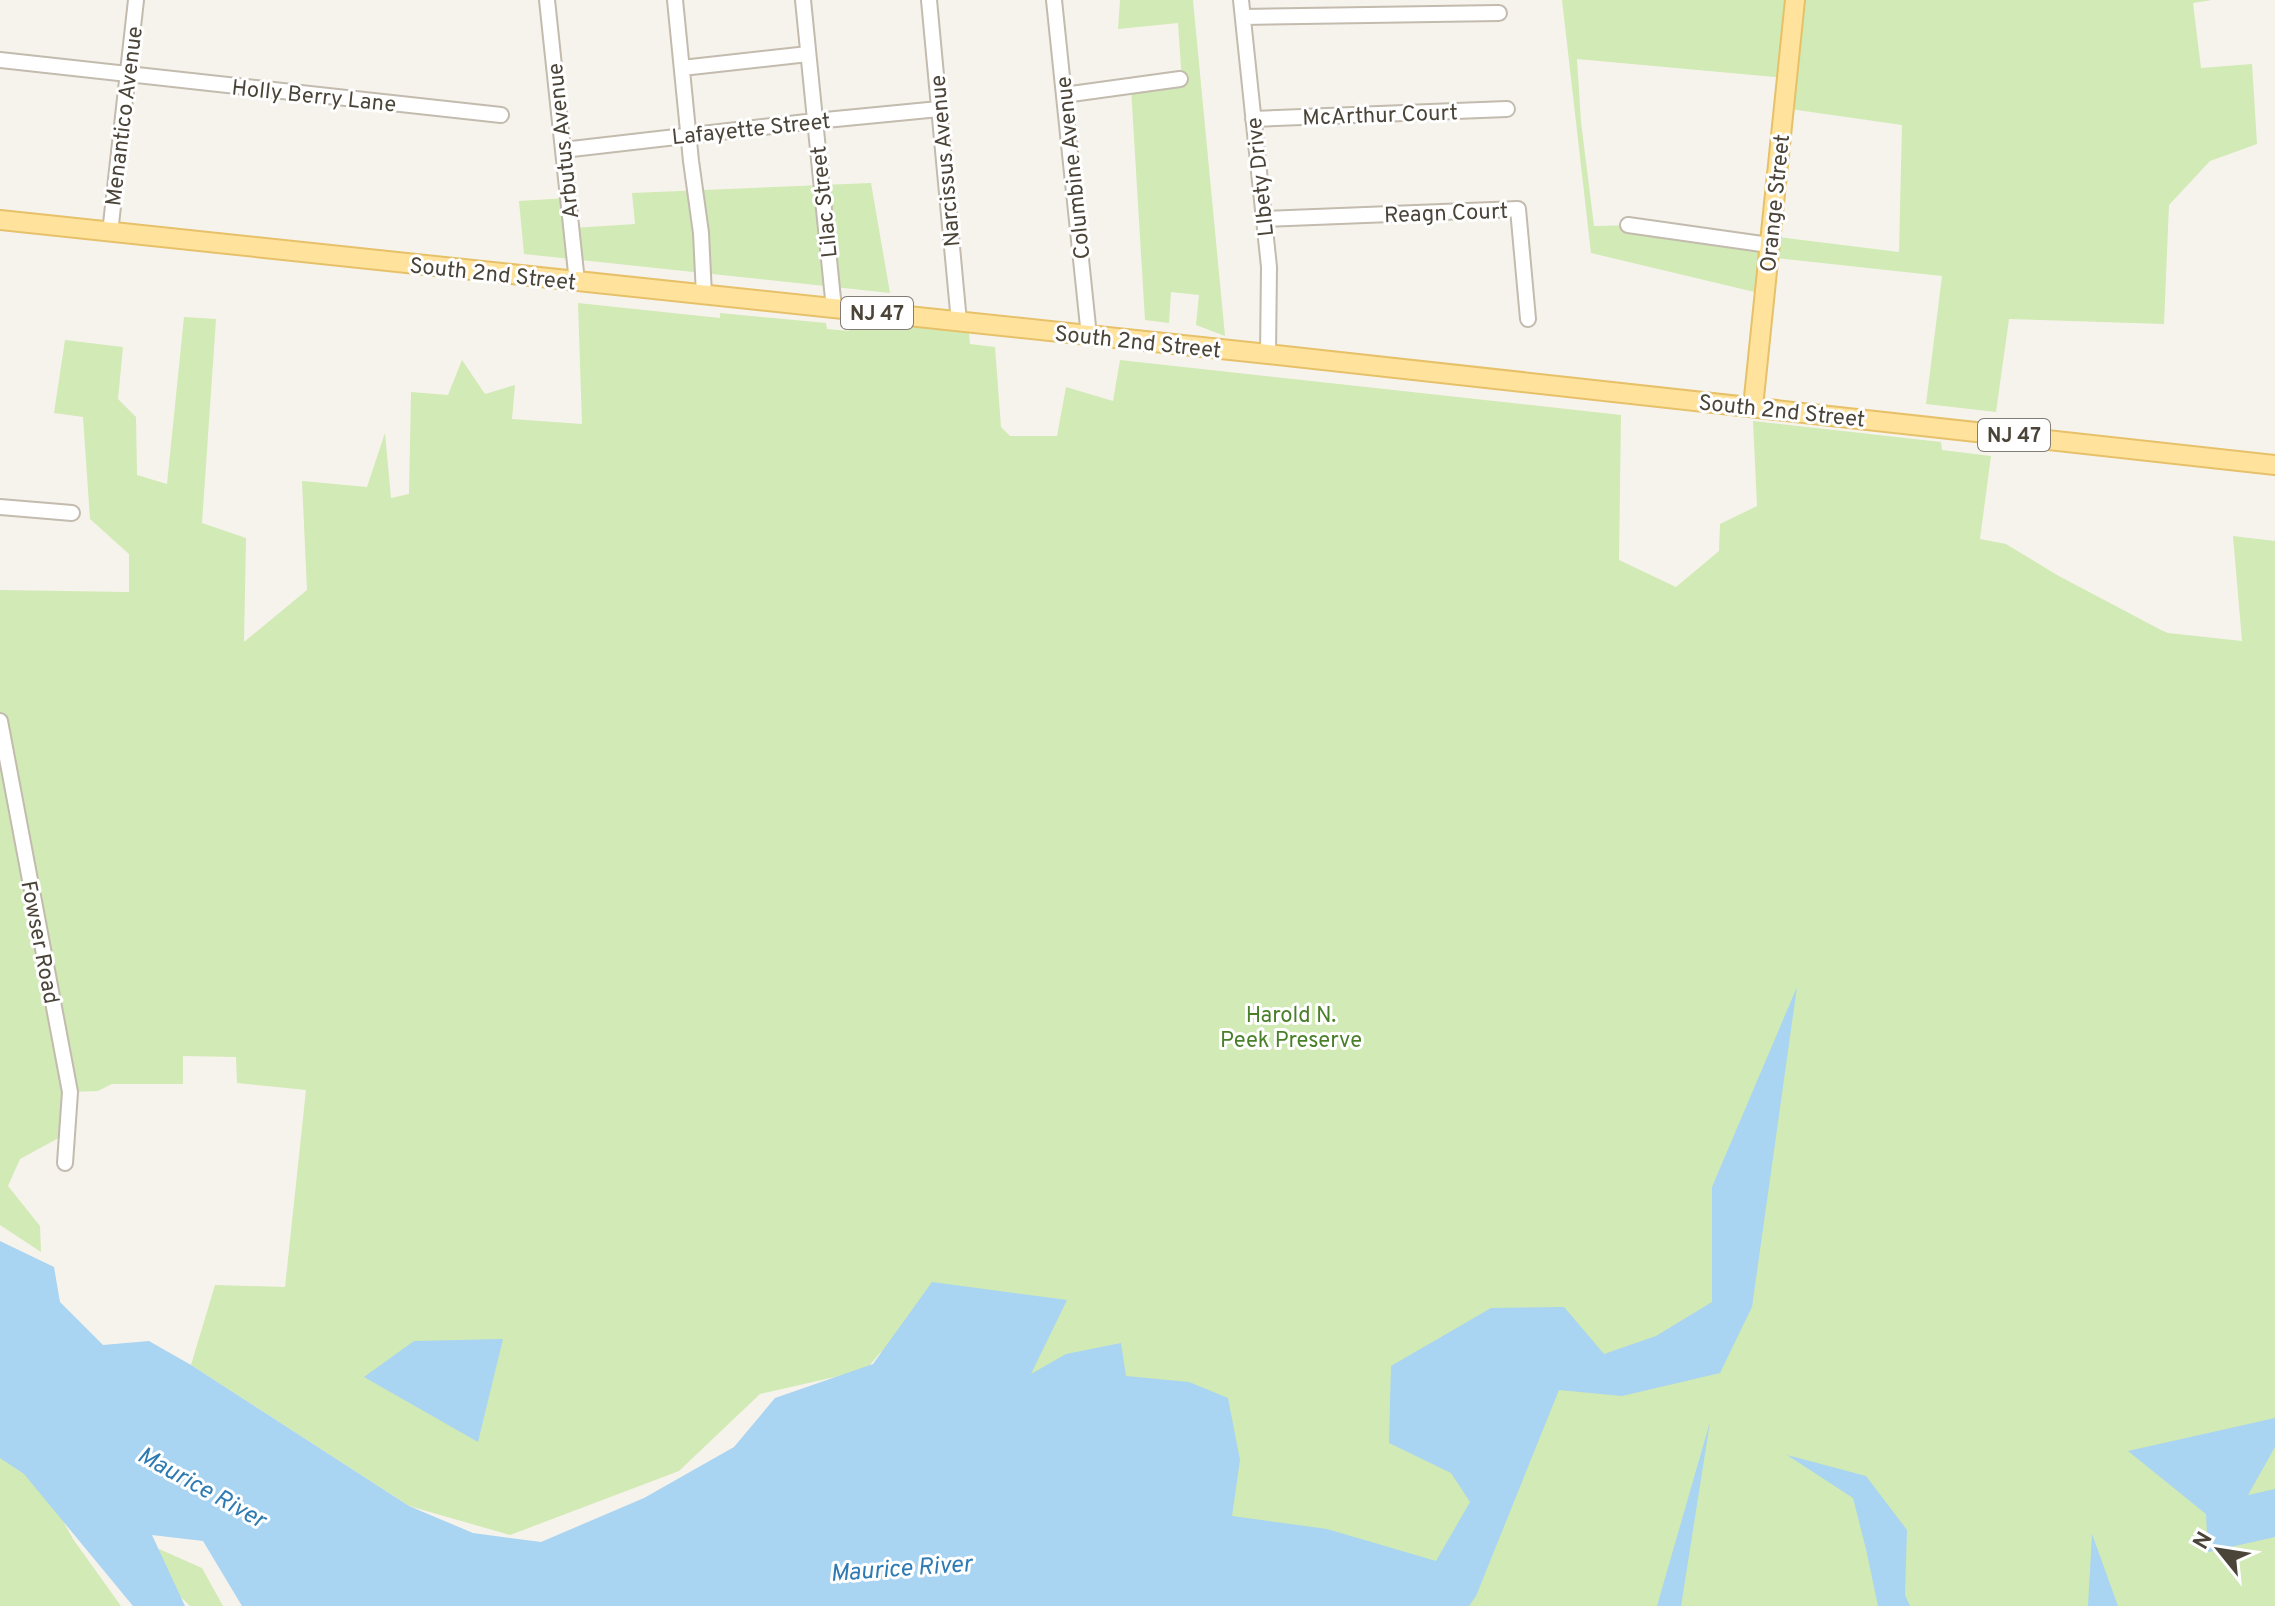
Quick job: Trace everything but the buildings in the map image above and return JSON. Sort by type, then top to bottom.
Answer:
[{"type":"main road","name":"Orange Street","points":[[1753,407],[1795,0]]},
{"type":"main road","name":"South 2nd Street","points":[[0,220],[1268,354],[2275,465]]},
{"type":"street","name":"Menantico Avenue","points":[[110,233],[136,0]]},
{"type":"street","name":"Arbutus Avenue","points":[[547,0],[577,282]]},
{"type":"street","points":[[675,0],[701,233],[704,295]]},
{"type":"street","name":"Lilac Street","points":[[803,0],[834,309]]},
{"type":"street","name":"Narcissus Avenue","points":[[929,0],[959,322]]},
{"type":"street","name":"Columbine Avenue","points":[[1054,0],[1089,336]]},
{"type":"street","name":"LIbety Drive","points":[[1241,0],[1269,267],[1268,354]]},
{"type":"street","points":[[1243,17],[1499,13]]},
{"type":"street","points":[[682,68],[808,54]]},
{"type":"street","name":"Holly Berry Lane","points":[[0,60],[501,115]]},
{"type":"street","points":[[1064,95],[1180,79]]},
{"type":"street","name":"Lafayette Street","points":[[563,150],[939,109]]},
{"type":"street","name":"McArthur Court","points":[[1253,119],[1507,109]]},
{"type":"street","name":"Reagn Court","points":[[1264,219],[1518,209],[1528,319]]},
{"type":"street","points":[[1628,225],[1769,245]]},
{"type":"street","points":[[0,507],[72,513]]},
{"type":"street","name":"Fowser Road","points":[[0,721],[70,1092],[65,1163]]},
{"type":"green space","points":[[1120,0],[1193,0],[1225,336],[1196,325],[1199,295],[1171,292],[1169,323],[1145,320],[1131,88],[1182,82],[1178,23],[1118,29]]},
{"type":"green space","points":[[1562,0],[2212,0],[2193,3],[2201,68],[2252,64],[2257,144],[2210,161],[2169,205],[2164,324],[2009,319],[1996,412],[1926,404],[1942,276],[1767,257],[1763,294],[1591,253]],"holes":[[[1577,59],[1786,78],[1783,108],[1902,125],[1899,252],[1675,224],[1594,226],[1581,122]]]},
{"type":"green space","points":[[871,183],[890,293],[524,254],[519,201],[568,198],[573,228],[635,224],[632,193]]},
{"type":"green space","name":"Harold N. Peek Preserve","points":[[578,303],[720,318],[720,313],[826,323],[827,329],[849,331],[847,309],[968,322],[970,344],[995,347],[1001,427],[1010,436],[1057,436],[1066,387],[1113,401],[1120,360],[1621,415],[1619,560],[1676,587],[1719,551],[1720,524],[1757,506],[1753,421],[1941,442],[1942,450],[1991,456],[1980,539],[2006,544],[2057,575],[2168,633],[2242,641],[2233,536],[2275,541],[2275,1606],[1248,1606],[900,1339],[880,1353],[859,1378],[857,1372],[760,1394],[679,1471],[510,1535],[409,1506],[191,1365],[215,1285],[285,1287],[306,1090],[237,1083],[236,1057],[183,1056],[183,1084],[112,1084],[98,1091],[69,1092],[66,1134],[20,1159],[8,1186],[40,1226],[41,1252],[0,1225],[0,759],[8,756],[0,712],[0,590],[129,592],[129,554],[90,519],[83,417],[54,413],[65,340],[123,347],[118,399],[136,417],[137,475],[167,484],[184,317],[216,319],[202,523],[246,538],[244,642],[307,590],[302,481],[367,487],[385,433],[391,498],[409,494],[411,392],[448,395],[462,360],[485,394],[515,385],[512,419],[582,424]]},
{"type":"green space","points":[[0,1435],[32,1465],[73,1539],[121,1606],[0,1606]]},
{"type":"green space","points":[[159,1549],[202,1568],[223,1606],[190,1606],[147,1564]]},
{"type":"water","name":"Maurice River","points":[[1797,987],[1752,1307],[1720,1373],[1622,1396],[1559,1390],[1476,1596],[1469,1606],[242,1606],[203,1541],[152,1535],[185,1606],[133,1606],[24,1474],[0,1458],[0,1241],[54,1267],[60,1302],[103,1345],[149,1341],[409,1506],[473,1533],[541,1542],[644,1498],[734,1447],[775,1398],[873,1364],[932,1282],[1067,1300],[1031,1374],[1066,1354],[1121,1343],[1126,1376],[1189,1382],[1228,1398],[1240,1460],[1232,1516],[1327,1529],[1436,1561],[1470,1502],[1451,1473],[1389,1443],[1391,1366],[1491,1308],[1564,1307],[1604,1354],[1656,1336],[1712,1302],[1712,1187]]},
{"type":"water","points":[[503,1339],[478,1442],[364,1377],[414,1341]]},
{"type":"water","points":[[2275,1418],[2275,1447],[2248,1495],[2275,1489],[2275,1537],[2208,1552],[2206,1514],[2128,1451]]},
{"type":"water","points":[[1710,1422],[1681,1606],[1657,1606]]},
{"type":"water","points":[[1787,1455],[1866,1476],[1907,1530],[1905,1595],[1910,1606],[1878,1606],[1853,1498]]},
{"type":"water","points":[[2092,1534],[2118,1606],[2088,1606]]}]
